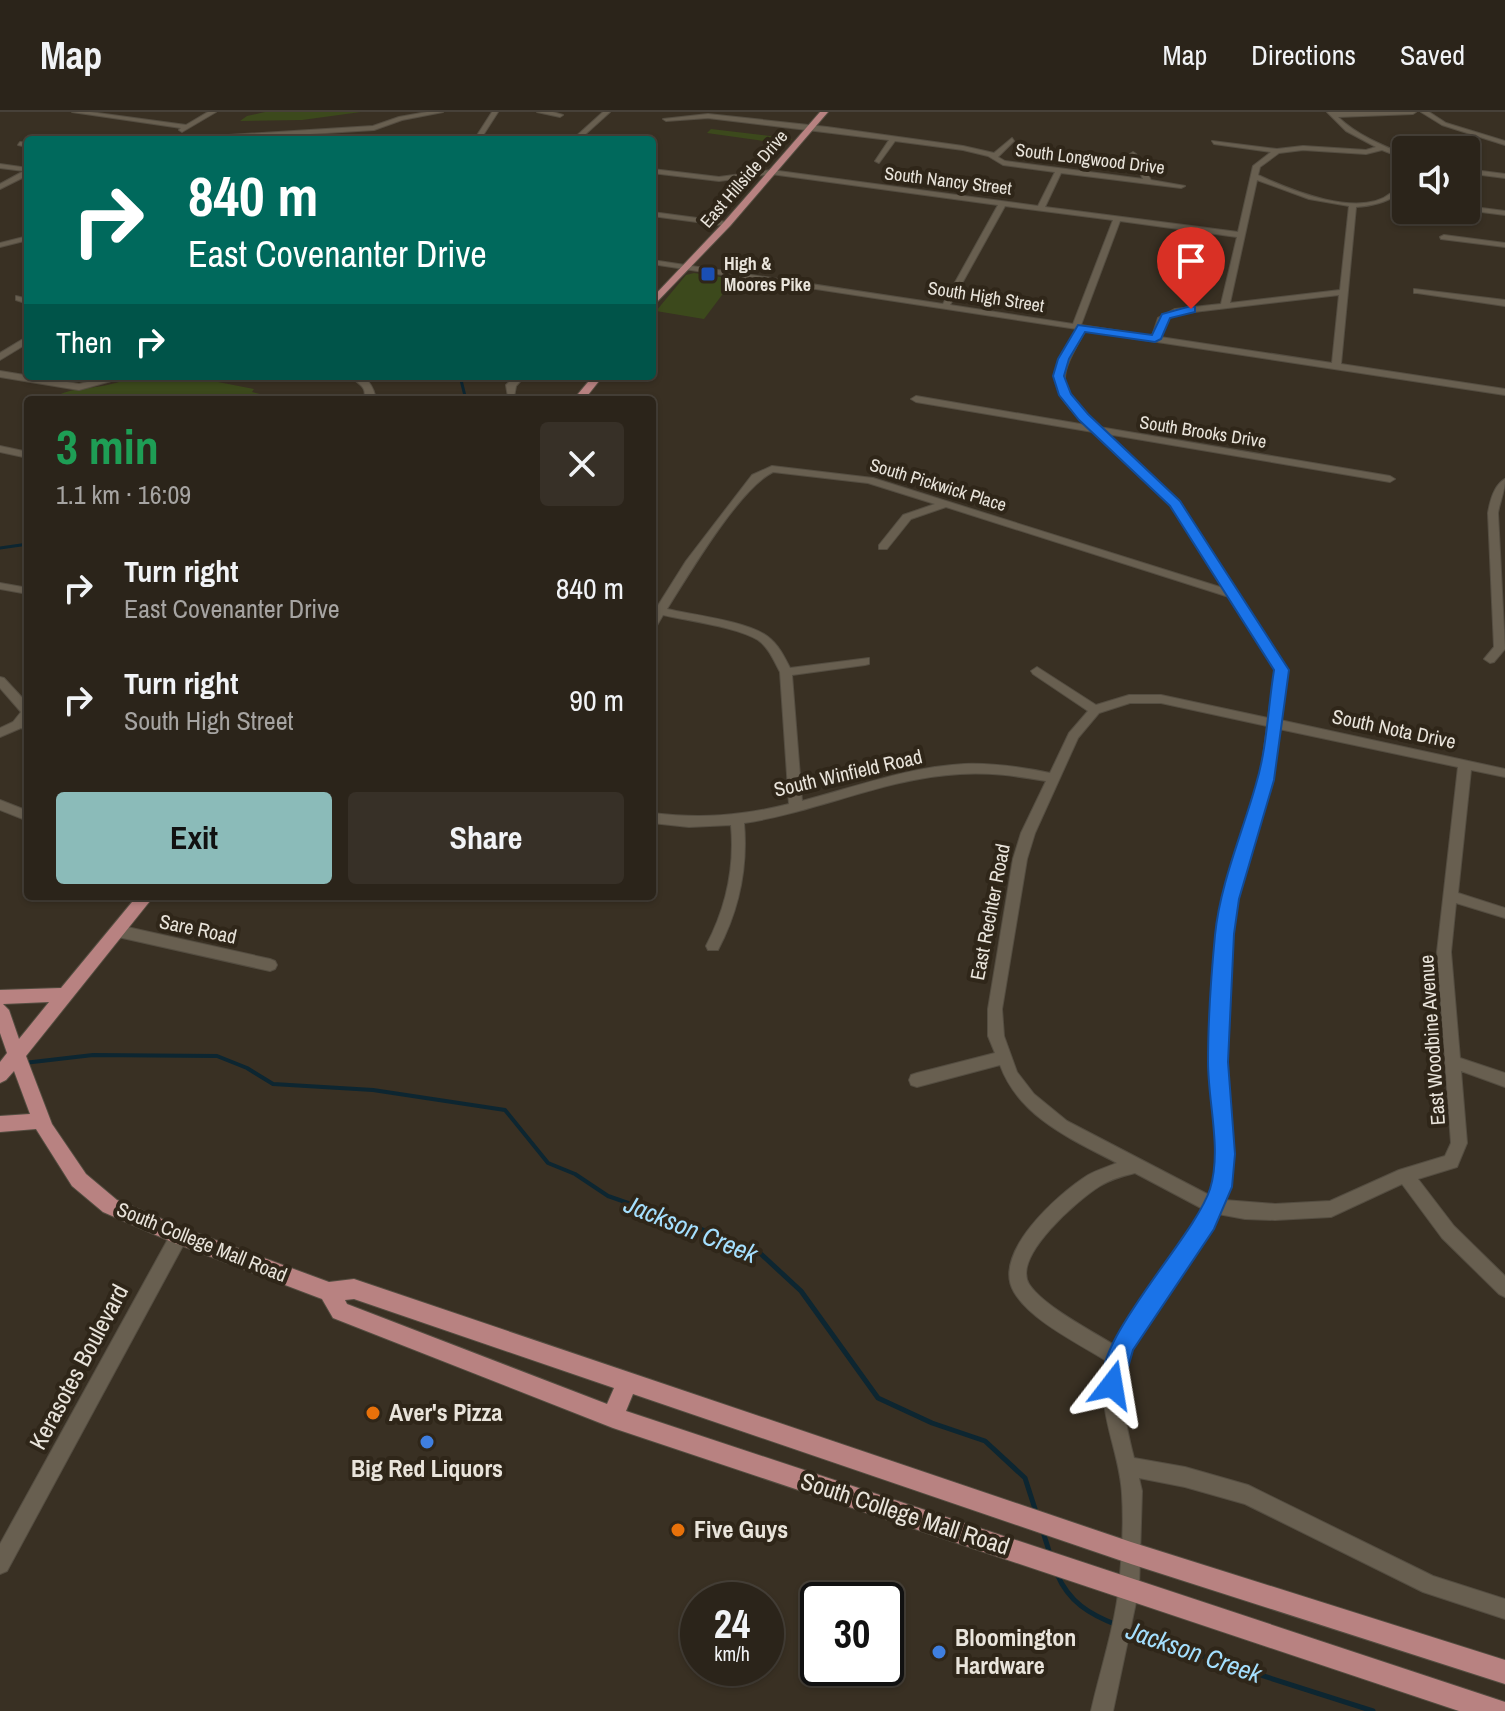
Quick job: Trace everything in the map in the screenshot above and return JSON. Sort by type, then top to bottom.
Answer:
[{"type":"main road","name":"East Hillside Drive","points":[[656,300],[824,112]]},
{"type":"main road","points":[[581,396],[595,380]]},
{"type":"main road","points":[[0,1075],[143,900]]},
{"type":"main road","points":[[0,997],[67,995]]},
{"type":"main road","name":"South College Mall Road","points":[[0,1010],[19,1051],[41,1121],[79,1180],[110,1206],[179,1236],[329,1292],[354,1289],[1066,1532],[1505,1672]]},
{"type":"main road","points":[[0,1124],[41,1121]]},
{"type":"main road","name":"South College Mall Road","points":[[329,1292],[340,1311],[613,1417],[1081,1572],[1127,1599],[1496,1711]]},
{"type":"main road","points":[[613,1417],[626,1384]]},
{"type":"street","points":[[75,112],[188,127]]},
{"type":"street","points":[[177,136],[213,112]]},
{"type":"street","points":[[266,136],[374,128],[440,112]]},
{"type":"street","points":[[480,136],[495,112]]},
{"type":"street","points":[[540,112],[560,115]]},
{"type":"street","points":[[580,136],[607,112]]},
{"type":"street","points":[[1331,113],[1413,112]]},
{"type":"street","points":[[1424,112],[1456,129],[1505,143]]},
{"type":"street","points":[[1331,113],[1354,133],[1392,152]]},
{"type":"street","name":"South Longwood Drive","points":[[666,119],[708,116],[810,127],[963,148],[994,157],[1000,163],[1181,186]]},
{"type":"street","points":[[374,128],[380,133],[376,136]]},
{"type":"street","points":[[879,161],[893,139]]},
{"type":"street","points":[[994,157],[1012,140]]},
{"type":"street","points":[[1214,142],[1277,151],[1303,148],[1366,152],[1382,148]]},
{"type":"street","points":[[1225,305],[1254,176],[1262,160],[1277,151]]},
{"type":"street","points":[[1133,154],[1149,183]]},
{"type":"street","points":[[0,166],[24,170]]},
{"type":"street","name":"South Nancy Street","points":[[656,171],[719,179],[771,172],[1241,235]]},
{"type":"street","points":[[1041,208],[1058,172]]},
{"type":"street","points":[[0,187],[24,173]]},
{"type":"street","points":[[1480,173],[1505,176]]},
{"type":"street","points":[[1254,176],[1305,198],[1353,204],[1392,195]]},
{"type":"street","points":[[945,307],[1003,203]]},
{"type":"street","points":[[1336,366],[1353,204]]},
{"type":"street","points":[[1480,210],[1505,213]]},
{"type":"street","points":[[656,215],[727,224]]},
{"type":"street","points":[[1102,1711],[1127,1599],[1131,1553],[1132,1491],[1112,1402],[1117,1357],[1215,1206],[1225,1169],[1218,1062],[1225,934],[1230,899],[1266,780],[1281,670],[1175,504],[1070,402],[1059,381],[1063,359],[1079,327],[1117,219]]},
{"type":"street","points":[[1444,237],[1505,245]]},
{"type":"street","points":[[0,245],[24,239]]},
{"type":"street","name":"South High Street","points":[[656,263],[1505,392]]},
{"type":"street","points":[[1417,291],[1505,303]]},
{"type":"street","points":[[1155,339],[1166,316],[1225,305],[1342,292]]},
{"type":"street","points":[[0,357],[24,342]]},
{"type":"street","points":[[0,374],[24,378]]},
{"type":"street","points":[[36,380],[79,387],[110,380]]},
{"type":"street","points":[[511,395],[511,385],[516,380]]},
{"type":"street","name":"South Brooks Drive","points":[[916,399],[1390,479]]},
{"type":"street","points":[[0,449],[24,454]]},
{"type":"street","name":"South Pickwick Place","points":[[656,610],[731,508],[756,477],[768,469],[858,477],[1235,595]]},
{"type":"street","points":[[1490,659],[1500,648],[1493,513],[1495,501],[1505,482]]},
{"type":"street","points":[[883,547],[907,517],[946,504]]},
{"type":"street","points":[[0,586],[24,590]]},
{"type":"street","points":[[656,610],[757,635],[775,651],[786,672],[796,806]]},
{"type":"street","points":[[786,672],[865,661]]},
{"type":"street","points":[[1037,671],[1095,710],[1129,699],[1155,699],[1274,723]]},
{"type":"street","points":[[0,681],[24,708]]},
{"type":"street","name":"East Rechter Road","points":[[1095,710],[1078,727],[1028,833],[1020,859],[995,1009],[996,1036],[1003,1058],[1017,1084],[1044,1113],[1061,1126],[1215,1206]]},
{"type":"street","name":"South Nota Drive","points":[[1274,723],[1505,773]]},
{"type":"street","points":[[0,733],[24,726]]},
{"type":"street","name":"East Woodbine Avenue","points":[[1215,1206],[1275,1212],[1331,1209],[1405,1175],[1442,1166],[1456,1155],[1459,1143],[1444,952],[1465,765]]},
{"type":"street","name":"South Winfield Road","points":[[656,818],[737,820],[952,770],[987,768],[1053,778]]},
{"type":"street","points":[[0,805],[24,814]]},
{"type":"street","points":[[713,946],[731,908],[738,857],[737,820]]},
{"type":"street","points":[[1450,896],[1505,913]]},
{"type":"street","name":"Sare Road","points":[[118,931],[270,965]]},
{"type":"street","points":[[917,1080],[1003,1058]]},
{"type":"street","points":[[1453,1062],[1505,1080]]},
{"type":"street","points":[[1117,1357],[1029,1299],[1018,1282],[1018,1265],[1030,1240],[1062,1206],[1094,1181],[1135,1165]]},
{"type":"street","points":[[1405,1175],[1448,1232],[1505,1288]]},
{"type":"street","name":"Kerasotes Boulevard","points":[[0,1564],[87,1406],[130,1319],[179,1236]]},
{"type":"street","points":[[1128,1467],[1185,1477],[1248,1495],[1430,1585],[1505,1609]]},
{"type":"green space","points":[[265,112],[361,112],[302,120],[240,121]]},
{"type":"green space","points":[[711,129],[792,139],[781,149],[768,154],[760,151],[766,144],[764,141],[707,133]]},
{"type":"green space","points":[[694,273],[734,279],[704,319],[656,311],[686,275]]},
{"type":"green space","points":[[208,380],[254,389],[252,392],[268,396],[57,396],[122,381]]},
{"type":"waterway","points":[[461,380],[465,396]]},
{"type":"waterway","points":[[0,548],[24,545]]},
{"type":"waterway","name":"Jackson Creek","points":[[24,1063],[93,1055],[217,1056],[247,1068],[273,1084],[373,1090],[505,1110],[548,1163],[575,1174],[608,1196],[694,1226]]},
{"type":"waterway","name":"Jackson Creek","points":[[688,1224],[761,1254],[801,1291],[878,1398],[932,1423],[985,1441],[1025,1478],[1036,1512]]},
{"type":"waterway","name":"Jackson Creek","points":[[1043,1532],[1050,1554]]},
{"type":"waterway","name":"Jackson Creek","points":[[1057,1574],[1081,1606],[1117,1625]]},
{"type":"waterway","name":"Jackson Creek","points":[[1125,1628],[1170,1646],[1373,1711]]},
{"type":"place","name":"High & Moores Pike","points":[[708,274]]},
{"type":"place","name":"Aver's Pizza","points":[[373,1413]]},
{"type":"place","name":"Big Red Liquors","points":[[427,1442]]},
{"type":"place","name":"Five Guys","points":[[678,1530]]},
{"type":"place","name":"Bloomington Hardware","points":[[939,1652]]},
{"type":"route","points":[[1112,1385],[1117,1357],[1123,1345],[1206,1222],[1221,1187],[1225,1154],[1218,1062],[1225,934],[1230,899],[1266,780],[1281,670],[1175,504],[1083,417],[1065,395],[1058,376],[1063,359],[1082,328],[1155,339],[1161,320],[1175,312],[1191,309]]}]
